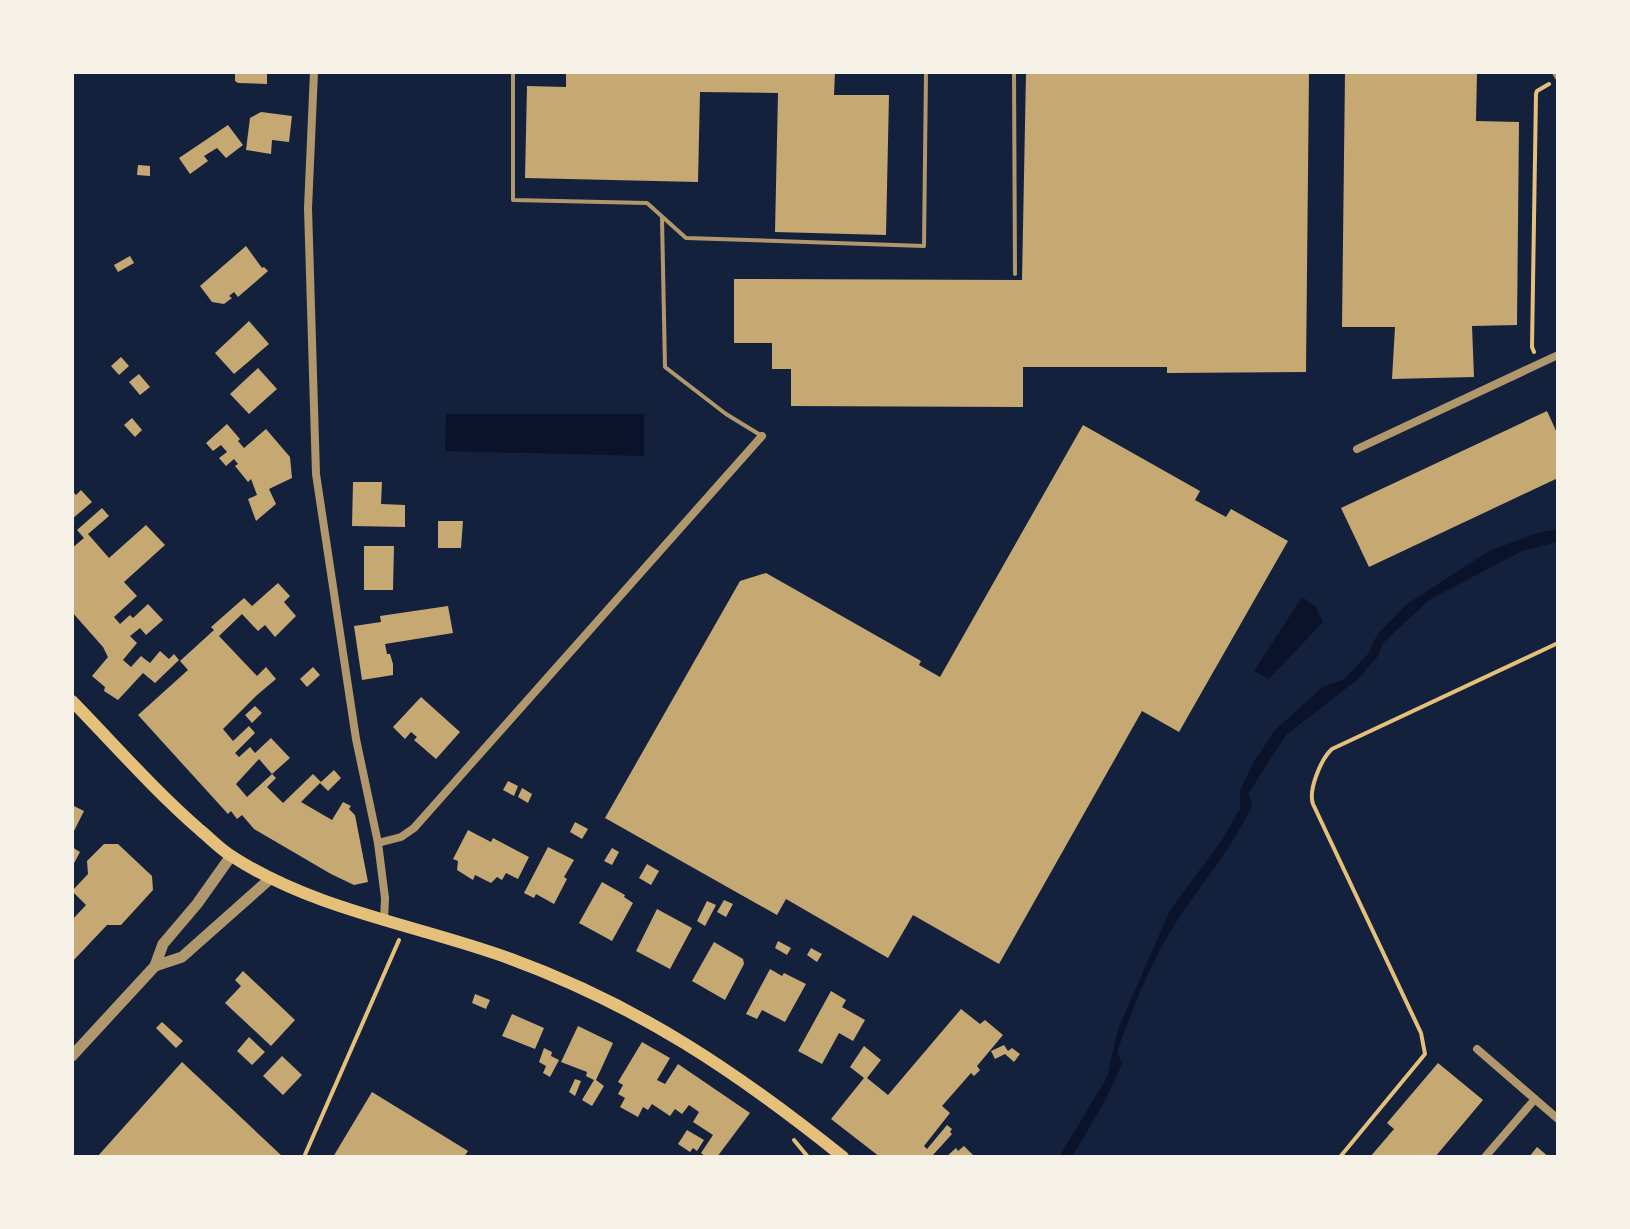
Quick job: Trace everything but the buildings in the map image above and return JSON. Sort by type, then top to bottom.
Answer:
[{"type":"main road","points":[[72,701],[175,809],[231,856],[316,898],[511,959],[622,1007],[664,1029],[758,1091],[843,1157]]},
{"type":"street","points":[[314,72],[308,208],[316,474],[356,739],[378,843],[385,898],[384,921]]},
{"type":"street","points":[[1357,449],[1558,355]]},
{"type":"street","points":[[378,843],[401,837],[414,828],[762,436]]},
{"type":"street","points":[[72,1056],[155,966],[163,944],[197,904],[231,856]]},
{"type":"street","points":[[155,966],[182,957],[271,878]]},
{"type":"street","points":[[1477,1049],[1558,1119]]},
{"type":"street","points":[[1485,1157],[1535,1099]]},
{"type":"lane","points":[[513,72],[513,200],[647,203],[686,238],[924,246],[926,72]]},
{"type":"lane","points":[[1014,72],[1015,274]]},
{"type":"lane","points":[[662,218],[665,367],[726,414],[762,436]]},
{"type":"path","points":[[1540,364],[1532,347],[1536,94],[1557,76]]},
{"type":"path","points":[[1340,1157],[1425,1054],[1421,1033],[1313,804],[1312,792],[1326,755],[1332,749],[1558,643]]},
{"type":"path","points":[[304,1157],[405,927]]},
{"type":"path","points":[[803,1152],[808,1157]]},
{"type":"water","points":[[446,414],[644,414],[644,456],[445,451]]},
{"type":"water","points":[[1558,529],[1558,542],[1522,551],[1429,600],[1383,643],[1378,656],[1357,680],[1286,735],[1248,794],[1252,805],[1235,838],[1182,913],[1156,958],[1117,1052],[1122,1064],[1106,1099],[1072,1157],[1059,1157],[1107,1077],[1118,1029],[1170,910],[1222,840],[1240,809],[1240,791],[1253,763],[1275,730],[1323,687],[1344,679],[1368,654],[1377,635],[1407,604],[1489,551],[1537,533]]},
{"type":"water","points":[[1302,597],[1316,607],[1323,622],[1269,679],[1254,671]]}]
